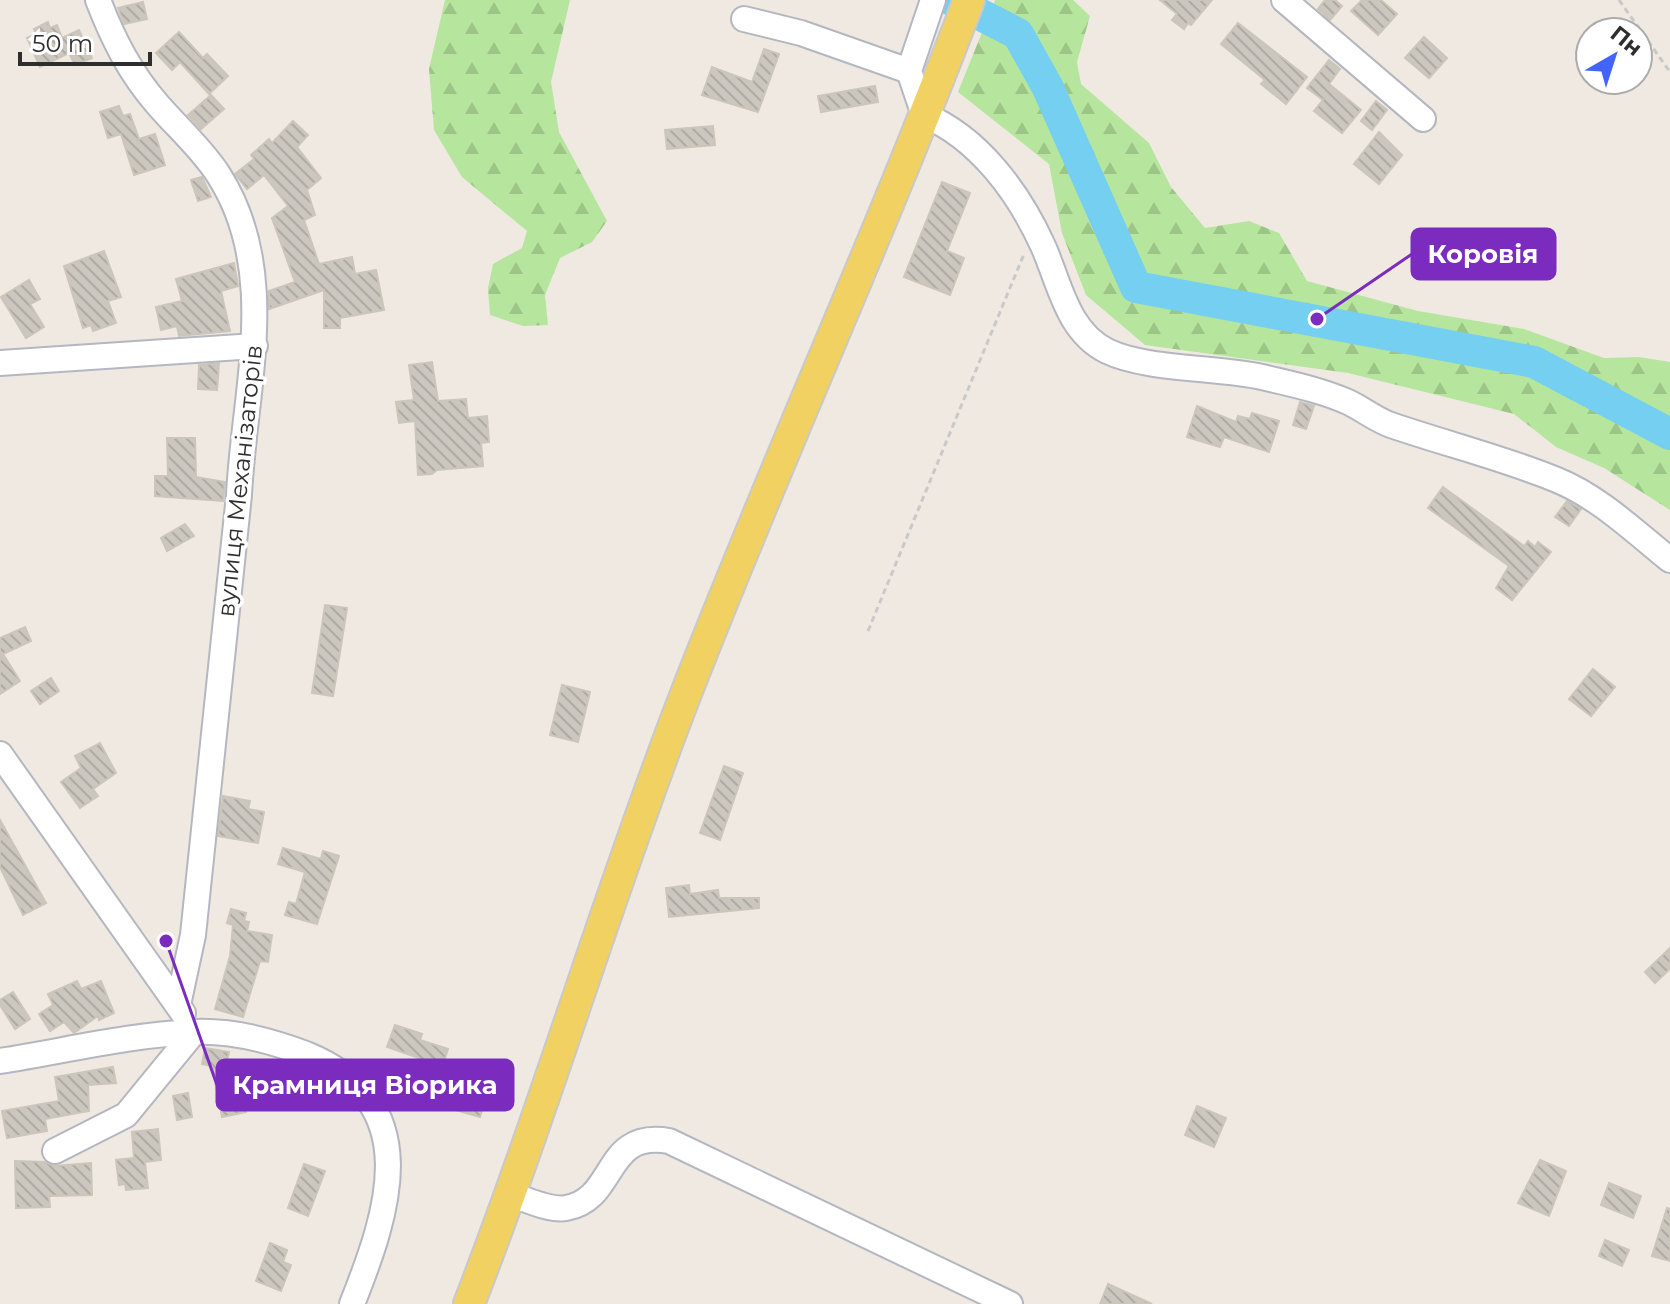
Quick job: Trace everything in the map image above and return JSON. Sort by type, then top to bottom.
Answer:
[{"type":"main road","points":[[469,1304],[510,1194],[625,857],[686,694],[969,0]]},
{"type":"street","name":"вулиця Механізаторів","points":[[98,0],[133,72],[199,149],[226,188],[237,215],[249,268],[255,346],[243,429],[239,495],[191,950],[178,1005]]},
{"type":"street","points":[[933,0],[909,71],[924,115],[945,124],[993,167],[1035,228],[1074,323],[1087,339],[1126,358],[1253,375],[1349,402],[1386,423],[1559,480],[1595,501],[1670,560]]},
{"type":"street","points":[[1284,0],[1423,119]]},
{"type":"street","points":[[744,19],[801,33],[909,71]]},
{"type":"street","points":[[0,363],[255,346]]},
{"type":"street","points":[[0,754],[194,1032]]},
{"type":"street","points":[[55,1151],[126,1115],[194,1032]]},
{"type":"street","points":[[0,1061],[194,1032],[267,1042],[307,1054],[345,1075],[372,1105],[386,1145],[389,1191],[381,1227],[352,1304]]},
{"type":"street","points":[[510,1194],[563,1209],[577,1205],[600,1186],[624,1148],[645,1140],[669,1141],[1010,1304]]},
{"type":"path","points":[[1619,0],[1670,72]]},
{"type":"path","points":[[868,631],[1035,228]]},
{"type":"green space","points":[[445,0],[570,0],[551,82],[559,132],[607,221],[592,242],[560,258],[545,295],[548,325],[523,326],[490,315],[488,288],[493,264],[522,248],[527,231],[462,177],[434,130],[429,69]]},
{"type":"green space","points":[[995,0],[1073,0],[1090,16],[1077,62],[1081,84],[1149,143],[1171,187],[1205,228],[1249,221],[1279,233],[1307,281],[1418,311],[1524,329],[1604,358],[1639,357],[1670,362],[1670,510],[1604,468],[1556,447],[1514,414],[1348,373],[1145,345],[1086,295],[1062,233],[1049,164],[958,92]]},
{"type":"building","points":[[1160,0],[1212,0],[1184,29],[1172,20],[1177,14]]},
{"type":"building","points":[[1325,0],[1335,0],[1342,6],[1330,20],[1318,9]]},
{"type":"building","points":[[1362,0],[1381,0],[1397,14],[1378,35],[1351,11]]},
{"type":"building","points":[[143,2],[147,19],[124,24],[118,8]]},
{"type":"building","points":[[48,22],[50,28],[57,25],[62,38],[79,30],[92,58],[75,65],[69,53],[40,67],[27,38],[36,34],[34,29]]},
{"type":"building","points":[[1238,23],[1307,77],[1286,104],[1261,84],[1265,80],[1221,44]]},
{"type":"building","points":[[179,32],[203,58],[207,54],[228,76],[209,94],[180,62],[172,70],[156,53]]},
{"type":"building","points":[[1424,37],[1447,58],[1429,78],[1405,58]]},
{"type":"building","points":[[764,49],[779,54],[758,112],[702,95],[712,67],[752,82]]},
{"type":"building","points":[[1329,60],[1340,69],[1329,84],[1361,110],[1342,133],[1314,111],[1323,100],[1307,88]]},
{"type":"building","points":[[875,86],[878,102],[821,112],[818,96]]},
{"type":"building","points":[[211,95],[224,109],[201,129],[188,115]]},
{"type":"building","points":[[1376,101],[1387,110],[1372,130],[1361,121]]},
{"type":"building","points":[[119,106],[123,116],[130,114],[139,139],[155,134],[165,165],[134,175],[121,134],[108,138],[100,112]]},
{"type":"building","points":[[293,121],[308,135],[297,147],[321,178],[307,190],[315,215],[304,220],[319,264],[352,257],[355,274],[376,270],[384,310],[340,318],[340,328],[324,328],[324,290],[269,309],[269,291],[295,282],[272,218],[288,206],[264,175],[247,189],[235,174],[254,159],[251,155],[269,139],[272,143]]},
{"type":"building","points":[[713,126],[715,145],[667,149],[665,130]]},
{"type":"building","points":[[1379,132],[1402,155],[1379,184],[1354,164]]},
{"type":"building","points":[[202,177],[211,197],[198,201],[191,180]]},
{"type":"building","points":[[942,182],[970,193],[947,251],[964,258],[950,295],[904,277]]},
{"type":"building","points":[[104,251],[121,297],[108,301],[116,323],[93,331],[91,325],[83,328],[64,266]]},
{"type":"building","points":[[234,263],[238,286],[221,291],[230,331],[179,336],[177,326],[161,330],[156,307],[182,301],[176,279]]},
{"type":"building","points":[[29,280],[40,299],[30,304],[44,327],[26,338],[1,297]]},
{"type":"building","points":[[432,362],[438,401],[466,399],[468,418],[487,416],[489,442],[481,443],[483,466],[418,475],[415,421],[399,423],[396,402],[414,400],[409,365]]},
{"type":"building","points":[[219,363],[217,390],[198,389],[199,365]]},
{"type":"building","points":[[1300,402],[1314,406],[1306,429],[1293,425]]},
{"type":"building","points":[[1197,406],[1236,422],[1238,416],[1250,419],[1252,413],[1279,421],[1269,452],[1224,437],[1220,447],[1187,437]]},
{"type":"building","points":[[167,438],[195,438],[196,477],[225,482],[223,501],[155,496],[155,476],[168,476]]},
{"type":"building","points":[[1443,487],[1524,546],[1528,541],[1535,547],[1538,542],[1551,552],[1512,600],[1496,588],[1509,566],[1428,508]]},
{"type":"building","points":[[1567,501],[1581,509],[1569,526],[1555,517]]},
{"type":"building","points":[[185,524],[194,536],[167,551],[161,538]]},
{"type":"building","points":[[325,605],[347,608],[333,696],[312,693]]},
{"type":"building","points":[[25,627],[31,641],[3,654],[20,681],[0,694],[0,638]]},
{"type":"building","points":[[1593,669],[1615,687],[1591,716],[1569,699]]},
{"type":"building","points":[[51,678],[59,691],[40,704],[31,691]]},
{"type":"building","points":[[562,685],[590,692],[578,742],[550,735]]},
{"type":"building","points":[[100,743],[116,773],[93,789],[98,796],[80,808],[61,782],[81,768],[75,756]]},
{"type":"building","points":[[724,766],[743,773],[720,840],[700,833]]},
{"type":"building","points":[[223,796],[250,801],[248,809],[264,812],[258,843],[218,836]]},
{"type":"building","points":[[0,820],[46,903],[23,915],[0,867]]},
{"type":"building","points":[[283,848],[321,859],[323,851],[339,856],[317,924],[285,915],[289,902],[296,904],[305,872],[278,864]]},
{"type":"building","points":[[689,885],[690,894],[718,890],[719,898],[759,898],[759,908],[669,917],[666,888]]},
{"type":"building","points":[[231,909],[246,913],[244,921],[249,922],[247,931],[272,935],[268,962],[260,961],[243,1017],[215,1009],[230,956],[233,925],[227,923]]},
{"type":"building","points":[[1670,948],[1670,969],[1655,983],[1645,972]]},
{"type":"building","points":[[77,981],[81,989],[101,981],[114,1013],[99,1020],[98,1016],[74,1033],[64,1022],[50,1031],[39,1014],[53,1005],[48,994]]},
{"type":"building","points":[[13,992],[30,1019],[15,1029],[0,1005],[0,1000]]},
{"type":"building","points":[[395,1025],[422,1034],[420,1040],[448,1049],[441,1071],[489,1087],[480,1117],[407,1096],[419,1058],[387,1047]]},
{"type":"building","points":[[205,1048],[229,1052],[225,1071],[238,1069],[246,1112],[222,1117],[212,1066],[202,1064]]},
{"type":"building","points":[[113,1067],[116,1083],[88,1085],[89,1111],[45,1119],[47,1131],[7,1138],[2,1111],[59,1101],[55,1077]]},
{"type":"building","points":[[188,1093],[192,1117],[177,1120],[173,1096]]},
{"type":"building","points":[[1197,1106],[1226,1118],[1214,1147],[1185,1135]]},
{"type":"building","points":[[158,1129],[161,1160],[145,1162],[148,1188],[126,1190],[125,1184],[119,1185],[116,1160],[134,1158],[132,1132]]},
{"type":"building","points":[[1540,1160],[1566,1171],[1549,1216],[1518,1203]]},
{"type":"building","points":[[15,1161],[45,1162],[55,1166],[91,1163],[92,1195],[49,1196],[50,1207],[16,1208]]},
{"type":"building","points":[[304,1164],[325,1171],[308,1216],[288,1208]]},
{"type":"building","points":[[1609,1183],[1641,1196],[1633,1218],[1601,1205]]},
{"type":"building","points":[[1667,1208],[1670,1209],[1670,1261],[1652,1256]]},
{"type":"building","points":[[1605,1240],[1629,1250],[1622,1266],[1599,1256]]},
{"type":"building","points":[[270,1243],[287,1250],[283,1262],[291,1265],[281,1291],[256,1281]]},
{"type":"building","points":[[1108,1284],[1152,1304],[1100,1304]]},
{"type":"waterway","points":[[952,0],[1018,34],[1048,88],[1136,287],[1534,362],[1670,434]]},
{"type":"place","name":"Коровія","points":[[1317,319]]},
{"type":"place","name":"Крамниця Віорика","points":[[166,941]]}]
